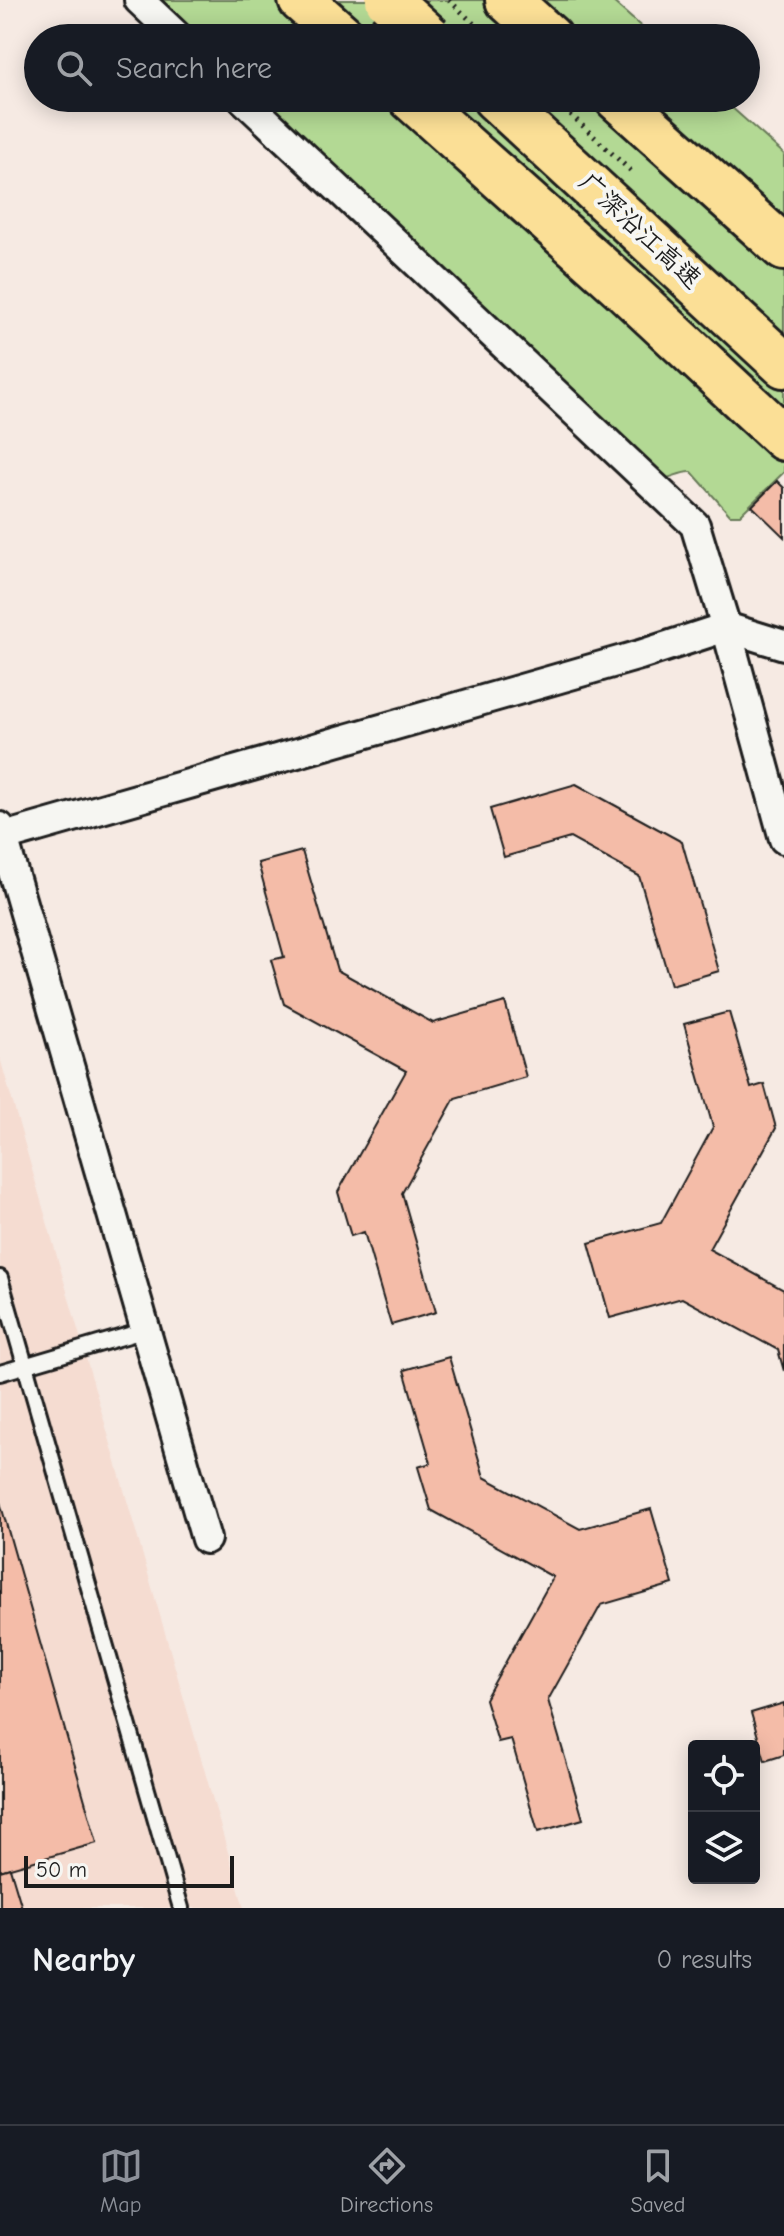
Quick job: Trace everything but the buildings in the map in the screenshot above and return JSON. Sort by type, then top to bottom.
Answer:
[{"type":"highway","points":[[301,0],[328,24]]},
{"type":"highway","points":[[388,0],[415,24]]},
{"type":"highway","points":[[508,0],[535,24]]},
{"type":"highway","points":[[547,0],[570,24]]},
{"type":"highway","points":[[427,112],[784,438]]},
{"type":"highway","name":"广深沿江高速","points":[[510,112],[784,365]]},
{"type":"highway","points":[[633,112],[784,246]]},
{"type":"highway","points":[[655,112],[784,246]]},
{"type":"street","points":[[139,0],[164,24]]},
{"type":"street","points":[[257,112],[695,525],[784,839]]},
{"type":"street","points":[[206,1539],[1,834],[640,655],[726,627],[784,645]]},
{"type":"lane","points":[[0,1278],[181,1908]]},
{"type":"lane","points":[[0,1373],[146,1330]]},
{"type":"path","points":[[449,0],[474,24]]},
{"type":"shaded area","points":[[0,1058],[244,1908],[0,1908]]},
{"type":"green space","points":[[153,0],[277,0],[304,24],[178,24]]},
{"type":"green space","points":[[338,0],[611,0],[638,24],[363,24]]},
{"type":"green space","points":[[272,112],[403,112],[784,453],[784,472],[740,515],[730,515],[692,472],[660,479]]},
{"type":"green space","points":[[457,112],[737,112],[784,154],[784,421]]}]
